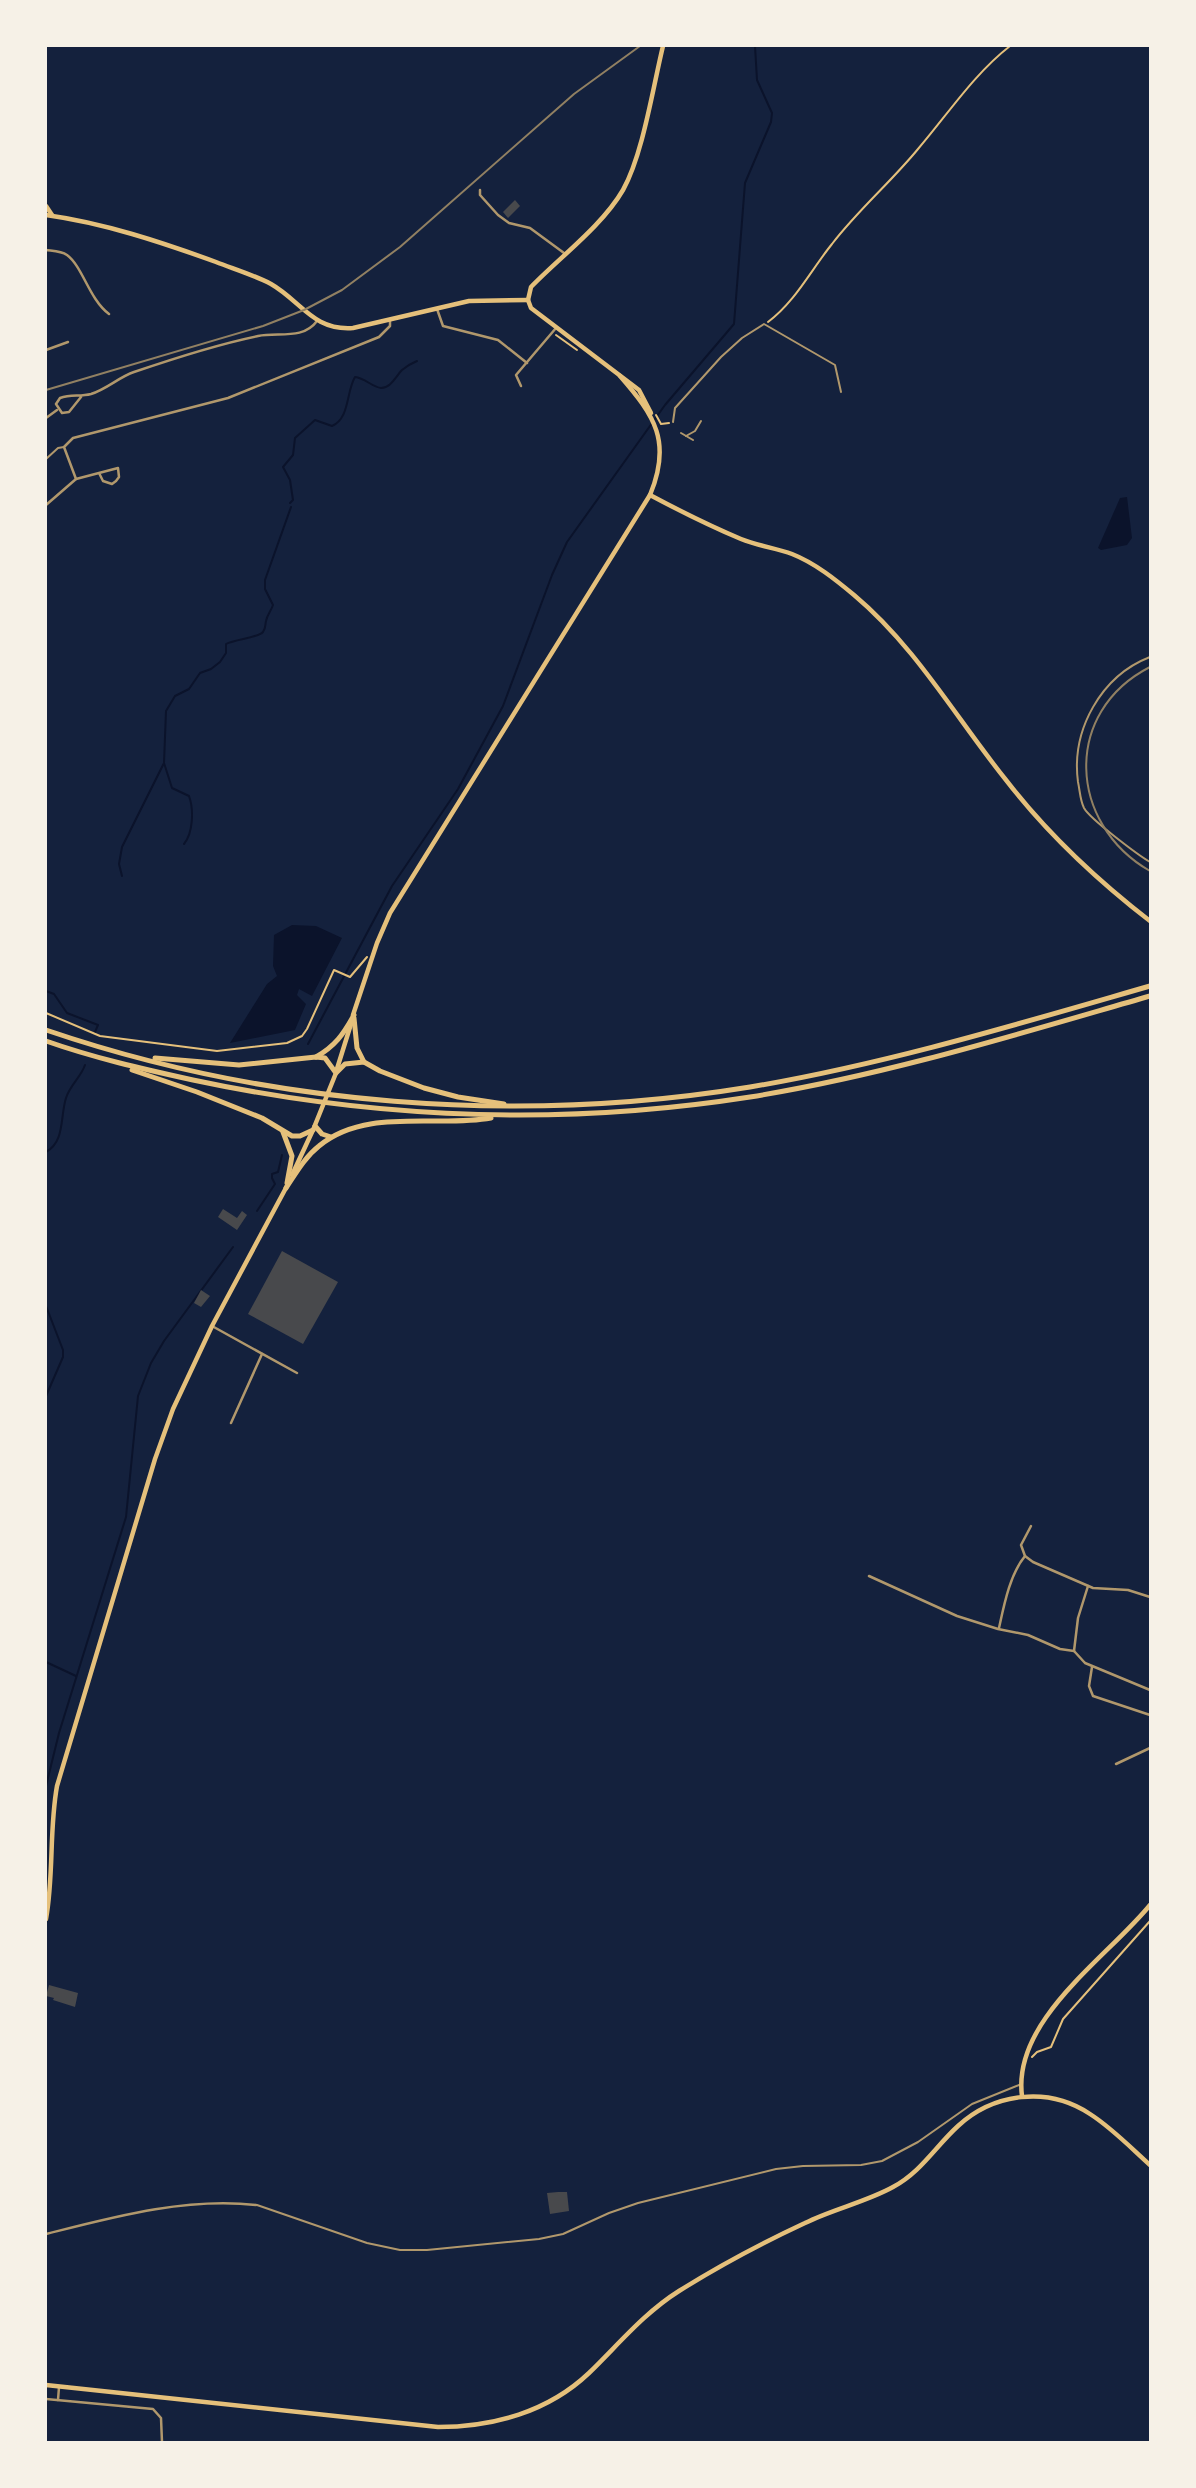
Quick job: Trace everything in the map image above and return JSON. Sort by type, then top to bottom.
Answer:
[{"type":"highway","points":[[46,1030],[128,1054],[212,1074],[327,1093],[394,1101],[510,1105],[588,1104],[667,1098],[810,1076],[968,1038],[1150,986]]},
{"type":"highway","points":[[109,1061],[280,1097],[392,1110],[505,1115],[633,1111],[750,1097],[876,1072],[1150,996]]},
{"type":"highway","points":[[316,1057],[341,1039],[354,1015]]},
{"type":"highway","points":[[354,1015],[357,1048],[364,1062],[424,1088],[458,1097],[510,1105]]},
{"type":"highway","points":[[46,1041],[232,1106],[262,1118],[292,1136],[300,1136],[316,1125],[322,1134],[331,1137]]},
{"type":"highway","points":[[128,1054],[196,1063],[239,1065],[316,1057],[325,1058],[335,1075],[345,1064],[364,1062]]},
{"type":"highway","points":[[286,1188],[310,1154],[331,1137],[344,1132],[379,1124],[485,1119],[505,1115]]},
{"type":"highway","points":[[283,1132],[292,1156],[286,1188]]},
{"type":"main road","points":[[46,1919],[51,1881],[52,1815],[68,1742],[155,1459],[177,1399],[316,1125],[335,1075],[372,958],[390,913],[650,495],[659,464],[657,431],[653,419],[620,376],[531,308],[528,300],[531,287],[608,209],[629,178],[663,46]]},
{"type":"main road","points":[[46,206],[52,216]]},
{"type":"main road","points":[[46,215],[170,245],[270,284],[327,326],[349,328],[481,300],[528,300]]},
{"type":"main road","points":[[650,495],[746,541],[792,554],[810,563],[854,595],[885,623],[909,650],[1024,803],[1094,874],[1150,921]]},
{"type":"main road","points":[[1022,2096],[1020,2085],[1027,2054],[1038,2030],[1054,2006],[1150,1905]]},
{"type":"main road","points":[[46,2385],[438,2427],[472,2426],[514,2417],[537,2408],[572,2387],[651,2311],[679,2291],[804,2223],[906,2180],[968,2117],[991,2104],[1022,2096],[1050,2098],[1083,2109],[1150,2165]]},
{"type":"street","points":[[480,190],[480,195],[498,215],[509,223],[530,228],[564,253]]},
{"type":"street","points":[[46,250],[61,252],[71,258],[100,307],[109,314]]},
{"type":"street","points":[[437,309],[443,326],[498,340],[527,363]]},
{"type":"street","points":[[76,479],[64,447],[73,438],[220,401],[268,384],[379,337],[390,326],[390,320]]},
{"type":"street","points":[[80,397],[69,412],[62,413],[58,409],[57,402],[60,398],[72,395],[80,397],[100,391],[133,373],[260,335],[305,332],[317,321]]},
{"type":"street","points":[[521,386],[516,375],[556,328]]},
{"type":"street","points":[[46,350],[68,342]]},
{"type":"street","points":[[46,418],[58,409]]},
{"type":"street","points":[[46,505],[76,479],[118,468],[119,473],[116,481],[111,484],[103,481],[99,473]]},
{"type":"street","points":[[212,1326],[297,1373]]},
{"type":"street","points":[[231,1423],[262,1354]]},
{"type":"street","points":[[1031,1526],[1021,1545],[1025,1556],[1033,1562],[1088,1586],[1102,1590],[1128,1590],[1150,1597]]},
{"type":"street","points":[[998,1629],[1005,1602],[1025,1556]]},
{"type":"street","points":[[869,1576],[935,1608],[998,1629],[1028,1635],[1060,1649],[1074,1651]]},
{"type":"street","points":[[1088,1586],[1078,1618],[1074,1651],[1079,1659],[1092,1666],[1150,1690]]},
{"type":"street","points":[[1092,1666],[1089,1686],[1093,1696],[1150,1715]]},
{"type":"street","points":[[1116,1764],[1150,1748]]},
{"type":"street","points":[[46,2234],[136,2213],[193,2206],[256,2205]]},
{"type":"street","points":[[58,2400],[60,2386]]},
{"type":"street","points":[[46,2399],[153,2409],[160,2418],[162,2442]]},
{"type":"lane","points":[[673,422],[675,408],[721,357],[742,338],[764,324],[835,365],[841,392]]},
{"type":"lane","points":[[687,436],[695,431],[701,421]]},
{"type":"lane","points":[[681,433],[693,440]]},
{"type":"lane","points":[[46,459],[58,448],[64,447]]},
{"type":"lane","points":[[1150,657],[1120,674],[1101,695],[1086,720],[1079,746],[1077,772],[1081,800],[1087,813],[1150,862]]},
{"type":"lane","points":[[256,2205],[367,2243],[400,2250],[427,2250],[540,2239],[563,2234],[638,2203],[776,2169],[803,2165],[861,2165],[882,2161],[918,2142],[972,2104],[1020,2085]]},
{"type":"path","points":[[764,324],[788,304],[845,229],[917,151],[947,112],[1010,46]]},
{"type":"path","points":[[654,408],[660,423],[665,425],[673,422]]},
{"type":"path","points":[[46,1013],[100,1036],[190,1049],[236,1051],[287,1043],[302,1036],[321,1003],[334,970],[348,977],[353,975],[364,959],[372,958]]},
{"type":"path","points":[[1033,2056],[1051,2047],[1063,2019],[1150,1921]]},
{"type":"water","points":[[1127,497],[1132,538],[1127,545],[1101,550],[1098,548],[1120,498]]},
{"type":"water","points":[[292,925],[316,926],[342,938],[312,996],[299,989],[297,995],[306,1004],[295,1030],[230,1043],[267,984],[277,976],[273,966],[274,935]]},
{"type":"building","points":[[515,200],[520,206],[508,218],[503,212]]},
{"type":"building","points":[[223,1209],[237,1218],[242,1211],[247,1215],[237,1230],[218,1217]]},
{"type":"building","points":[[282,1251],[338,1282],[303,1344],[248,1314]]},
{"type":"building","points":[[201,1290],[210,1296],[201,1307],[194,1303]]},
{"type":"building","points":[[49,1985],[78,1993],[75,2007],[46,1996]]},
{"type":"building","points":[[567,2192],[569,2211],[550,2214],[547,2193]]},
{"type":"waterway","points":[[308,1044],[392,886],[458,789],[503,706],[567,542],[665,405],[734,324],[745,183],[771,122],[772,113],[757,80],[755,46]]},
{"type":"waterway","points":[[290,503],[293,500],[290,480],[283,467],[293,455],[295,438],[315,420],[332,426],[338,422],[345,411],[355,377],[378,387],[385,387],[402,370],[417,361]]},
{"type":"waterway","points":[[122,876],[119,864],[122,847],[164,763],[166,711],[175,696],[189,689],[200,673],[220,662],[226,653],[226,644],[256,636],[264,631],[273,605],[265,589],[265,580],[291,507]]},
{"type":"waterway","points":[[164,763],[172,788],[189,796],[191,802],[191,828],[184,844]]},
{"type":"waterway","points":[[46,991],[54,994],[67,1013],[98,1025],[95,1032]]},
{"type":"waterway","points":[[46,1152],[52,1148],[59,1136],[66,1098],[85,1065]]},
{"type":"waterway","points":[[257,1211],[275,1184],[272,1174],[278,1172],[282,1155]]},
{"type":"waterway","points":[[46,1786],[59,1733],[126,1517],[138,1396],[151,1363],[164,1341],[233,1247]]},
{"type":"waterway","points":[[46,1306],[63,1350],[63,1357],[46,1396]]},
{"type":"waterway","points":[[46,1662],[76,1676]]},
{"type":"railway","points":[[46,390],[263,326],[304,310],[342,290],[400,247],[574,94],[640,46]]},
{"type":"railway","points":[[1150,667],[1121,687],[1101,711],[1090,739],[1086,768],[1091,798],[1103,826],[1123,851],[1150,871]]}]
